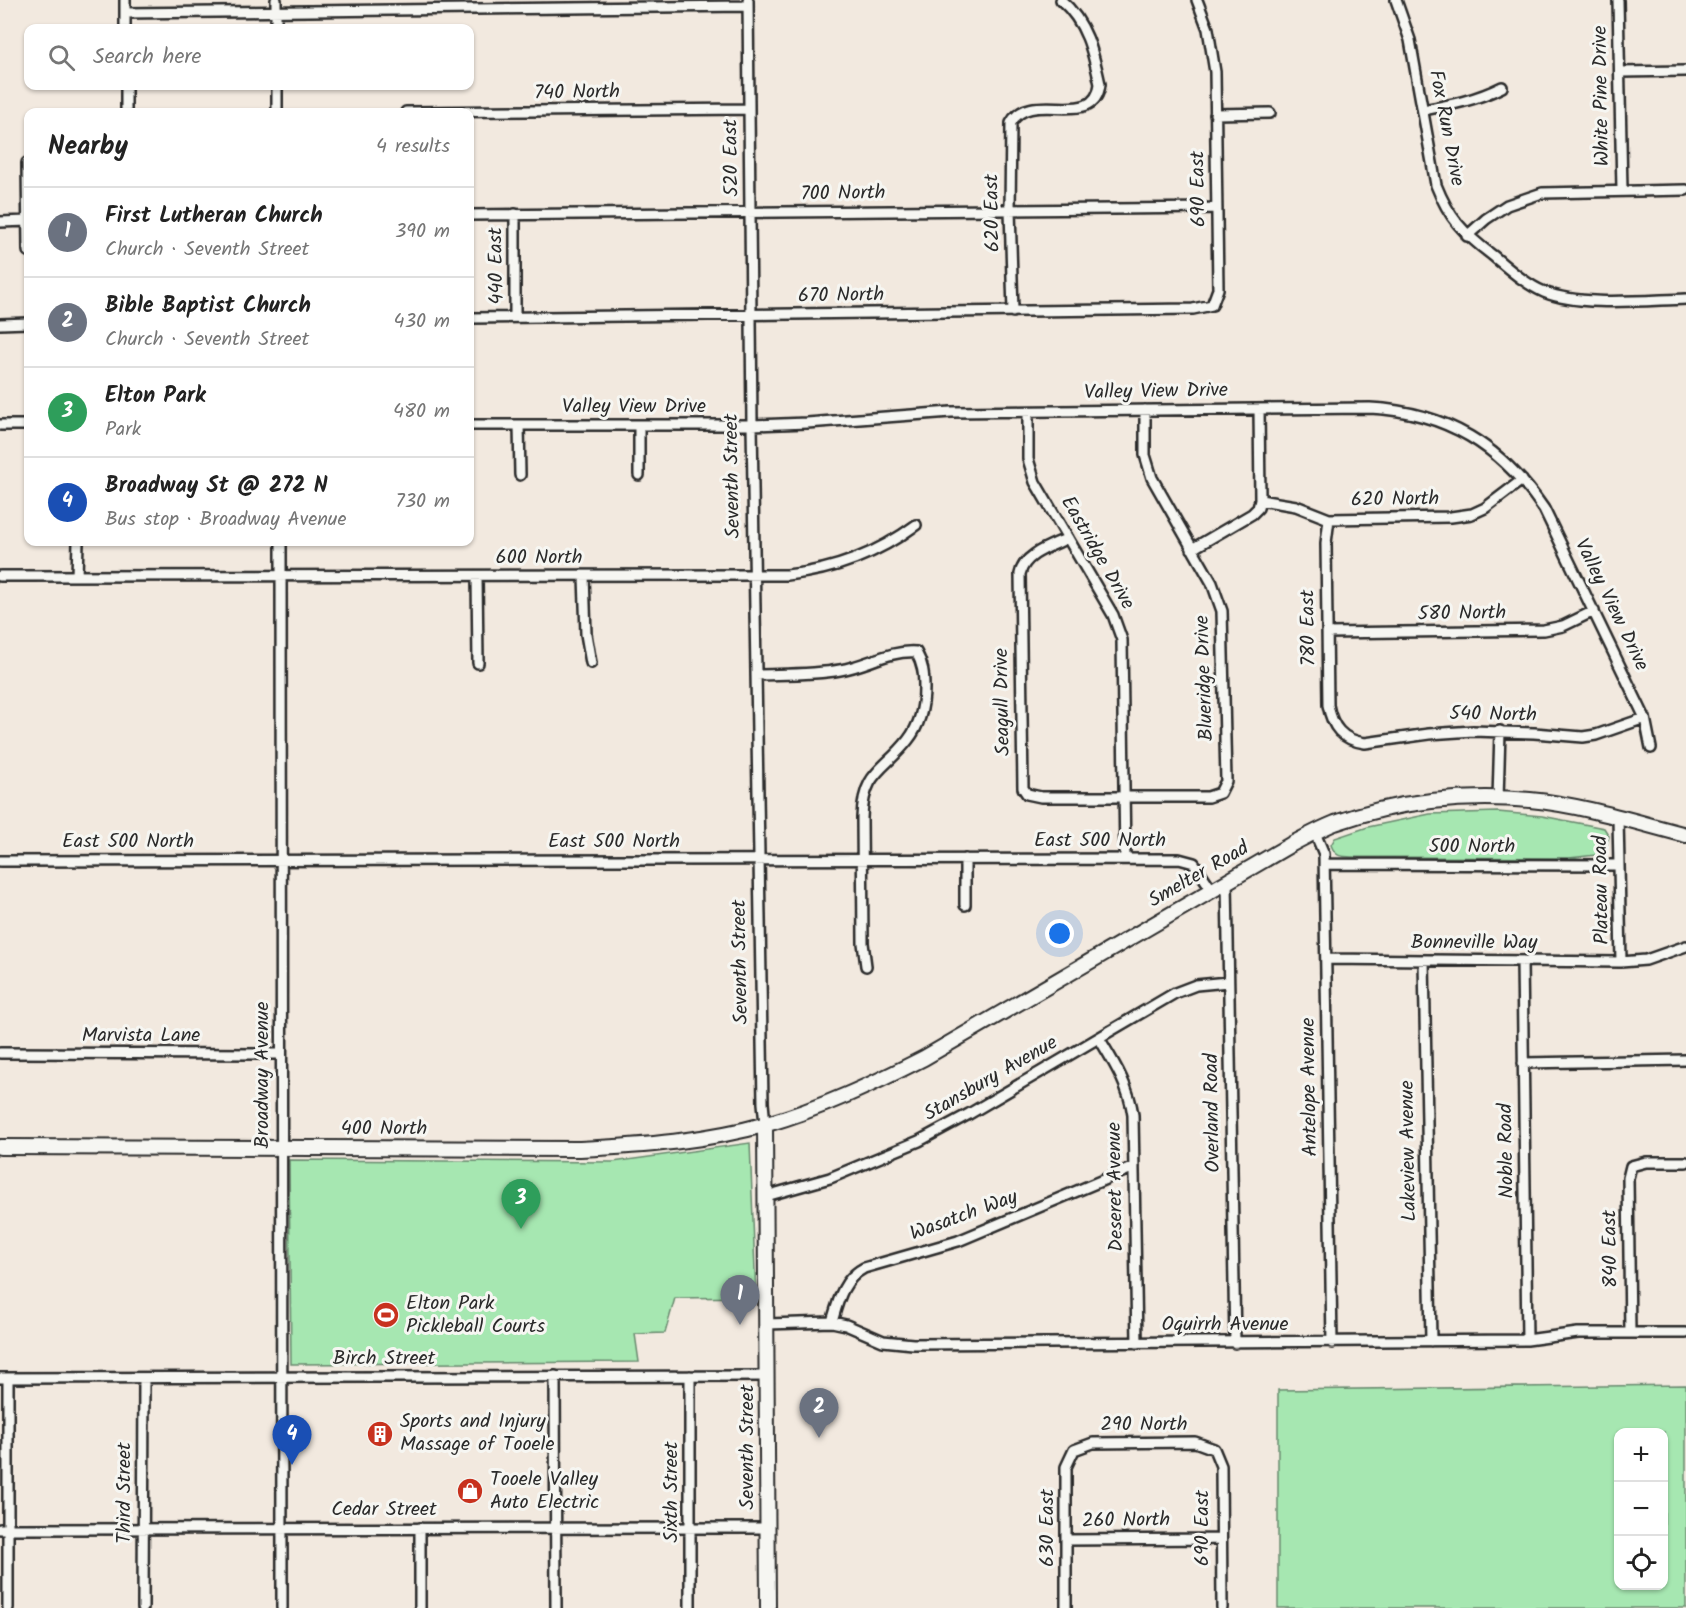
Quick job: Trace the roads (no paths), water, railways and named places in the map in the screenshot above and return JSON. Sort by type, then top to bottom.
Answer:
[{"type":"street","points":[[125,0],[125,24]]},
{"type":"street","points":[[276,0],[276,24]]},
{"type":"street","name":"620 East","points":[[1012,312],[1011,123],[1016,116],[1028,108],[1085,106],[1097,97],[1100,84],[1091,44],[1078,19],[1061,0]]},
{"type":"street","name":"690 East","points":[[1197,0],[1208,29],[1215,72],[1218,289],[1212,305]]},
{"type":"street","name":"Fox Run Drive","points":[[1396,0],[1410,40],[1436,184],[1444,206],[1467,236],[1527,283],[1554,296],[1583,301],[1686,299]]},
{"type":"street","name":"White Pine Drive","points":[[1618,0],[1622,190]]},
{"type":"street","points":[[125,13],[748,3]]},
{"type":"street","name":"520 East","points":[[748,3],[752,315]]},
{"type":"street","points":[[1620,72],[1686,71]]},
{"type":"street","points":[[1423,110],[1464,103],[1502,87]]},
{"type":"street","points":[[126,90],[126,108]]},
{"type":"street","points":[[277,90],[277,108]]},
{"type":"street","name":"740 North","points":[[474,111],[749,109]]},
{"type":"street","points":[[1215,114],[1270,113]]},
{"type":"street","points":[[1467,236],[1496,212],[1530,196],[1555,191],[1686,189]]},
{"type":"street","name":"700 North","points":[[474,215],[1217,208]]},
{"type":"street","name":"440 East","points":[[514,214],[516,317]]},
{"type":"street","points":[[0,222],[24,221]]},
{"type":"street","name":"670 North","points":[[474,318],[1193,309],[1212,305]]},
{"type":"street","name":"Seventh Street","points":[[752,315],[754,576],[766,1196],[768,1608]]},
{"type":"street","points":[[0,324],[24,323]]},
{"type":"street","name":"Valley View Drive","points":[[474,425],[752,425],[951,412],[1370,408],[1415,414],[1444,423],[1472,437],[1498,456],[1522,480],[1544,509],[1645,718],[1651,748]]},
{"type":"street","points":[[1192,549],[1252,514],[1258,508],[1260,500],[1259,409]]},
{"type":"street","name":"Blueridge Drive","points":[[1125,797],[1208,797],[1220,793],[1226,781],[1223,618],[1215,590],[1155,486],[1149,471],[1145,455],[1145,410]]},
{"type":"street","name":"Eastridge Drive","points":[[1028,412],[1028,459],[1032,474],[1113,615],[1122,640],[1125,859]]},
{"type":"street","points":[[0,425],[24,425]]},
{"type":"street","points":[[519,425],[520,475]]},
{"type":"street","points":[[639,425],[639,474]]},
{"type":"street","name":"620 North","points":[[1260,500],[1296,506],[1329,519],[1451,518],[1465,516],[1485,508],[1522,480]]},
{"type":"street","name":"780 East","points":[[1329,519],[1326,543],[1328,705],[1333,722],[1340,734]]},
{"type":"street","name":"600 North","points":[[0,576],[754,576],[803,574],[848,563],[876,552],[916,525]]},
{"type":"street","name":"Seagull Drive","points":[[1068,538],[1027,560],[1022,565],[1020,574],[1023,788],[1027,794],[1041,797],[1125,797]]},
{"type":"street","points":[[78,546],[78,576]]},
{"type":"street","name":"Broadway Avenue","points":[[281,546],[282,1608]]},
{"type":"street","points":[[477,576],[478,663]]},
{"type":"street","points":[[584,576],[586,634],[591,663]]},
{"type":"street","name":"580 North","points":[[1327,633],[1544,630],[1563,626],[1594,611]]},
{"type":"street","points":[[756,675],[832,671],[871,662],[897,652],[916,652],[924,670],[923,708],[918,725],[908,741],[879,769],[866,791],[862,809],[863,943],[866,966]]},
{"type":"street","name":"540 North","points":[[1340,734],[1355,742],[1365,743],[1429,734],[1500,731],[1583,737],[1596,735],[1645,718]]},
{"type":"street","points":[[1498,799],[1500,731]]},
{"type":"street","name":"Smelter Road","points":[[765,1124],[832,1102],[924,1058],[1315,832],[1372,812],[1458,799],[1530,800],[1572,806],[1686,835]]},
{"type":"street","name":"Plateau Road","points":[[1618,818],[1621,962]]},
{"type":"street","name":"Antelope Avenue","points":[[1315,832],[1324,855],[1332,1343]]},
{"type":"street","points":[[965,859],[965,905]]},
{"type":"street","name":"East 500 North","points":[[0,861],[1125,859],[1188,861],[1194,864],[1212,890]]},
{"type":"street","name":"500 North","points":[[1324,864],[1619,866]]},
{"type":"street","name":"Overland Road","points":[[1227,882],[1235,1343]]},
{"type":"street","name":"Bonneville Way","points":[[1326,959],[1621,962],[1646,960],[1686,946]]},
{"type":"street","name":"Lakeview Avenue","points":[[1424,960],[1431,1341]]},
{"type":"street","name":"Noble Road","points":[[1522,961],[1527,1340]]},
{"type":"street","name":"Stansbury Avenue","points":[[766,1196],[830,1178],[919,1141],[961,1119],[1182,989],[1203,983],[1228,982]]},
{"type":"street","name":"Deseret Avenue","points":[[1099,1038],[1119,1073],[1130,1098],[1133,1115],[1137,1343]]},
{"type":"street","name":"Marvista Lane","points":[[0,1053],[281,1054]]},
{"type":"street","points":[[1523,1063],[1686,1060]]},
{"type":"street","name":"400 North","points":[[0,1147],[613,1148],[680,1141],[765,1124]]},
{"type":"street","name":"840 East","points":[[1630,1333],[1628,1178],[1631,1166],[1646,1162],[1686,1162]]},
{"type":"street","name":"Wasatch Way","points":[[832,1322],[845,1284],[856,1272],[958,1241],[1134,1167]]},
{"type":"street","name":"Oquirrh Avenue","points":[[767,1324],[832,1322],[846,1325],[883,1341],[898,1344],[1332,1343],[1527,1340],[1578,1334],[1686,1332]]},
{"type":"street","points":[[555,1376],[555,1608]]},
{"type":"street","name":"Sixth Street","points":[[690,1376],[690,1608]]},
{"type":"street","name":"Birch Street","points":[[4,1378],[767,1376]]},
{"type":"street","points":[[4,1378],[4,1529],[8,1608]]},
{"type":"street","name":"Third Street","points":[[143,1608],[144,1378]]},
{"type":"street","name":"290 North","points":[[1074,1450],[1093,1443],[1195,1442],[1214,1449]]},
{"type":"street","name":"690 East","points":[[1214,1449],[1221,1466],[1222,1608]]},
{"type":"street","name":"630 East","points":[[1066,1608],[1066,1467],[1074,1450]]},
{"type":"street","points":[[420,1528],[420,1608]]},
{"type":"street","name":"Cedar Street","points":[[4,1529],[768,1528]]},
{"type":"street","name":"260 North","points":[[1066,1540],[1221,1539]]},
{"type":"place","name":"Elton Park","points":[[521,1229]]},
{"type":"place","name":"Elton Park Pickleball Courts","points":[[386,1315]]},
{"type":"place","name":"First Lutheran Church","points":[[740,1325]]},
{"type":"place","name":"Sports and Injury Massage of Tooele","points":[[380,1434]]},
{"type":"place","name":"Bible Baptist Church","points":[[819,1438]]},
{"type":"place","name":"Broadway St @ 272 N","points":[[292,1465]]},
{"type":"place","name":"Tooele Valley Auto Electric","points":[[470,1491]]}]
